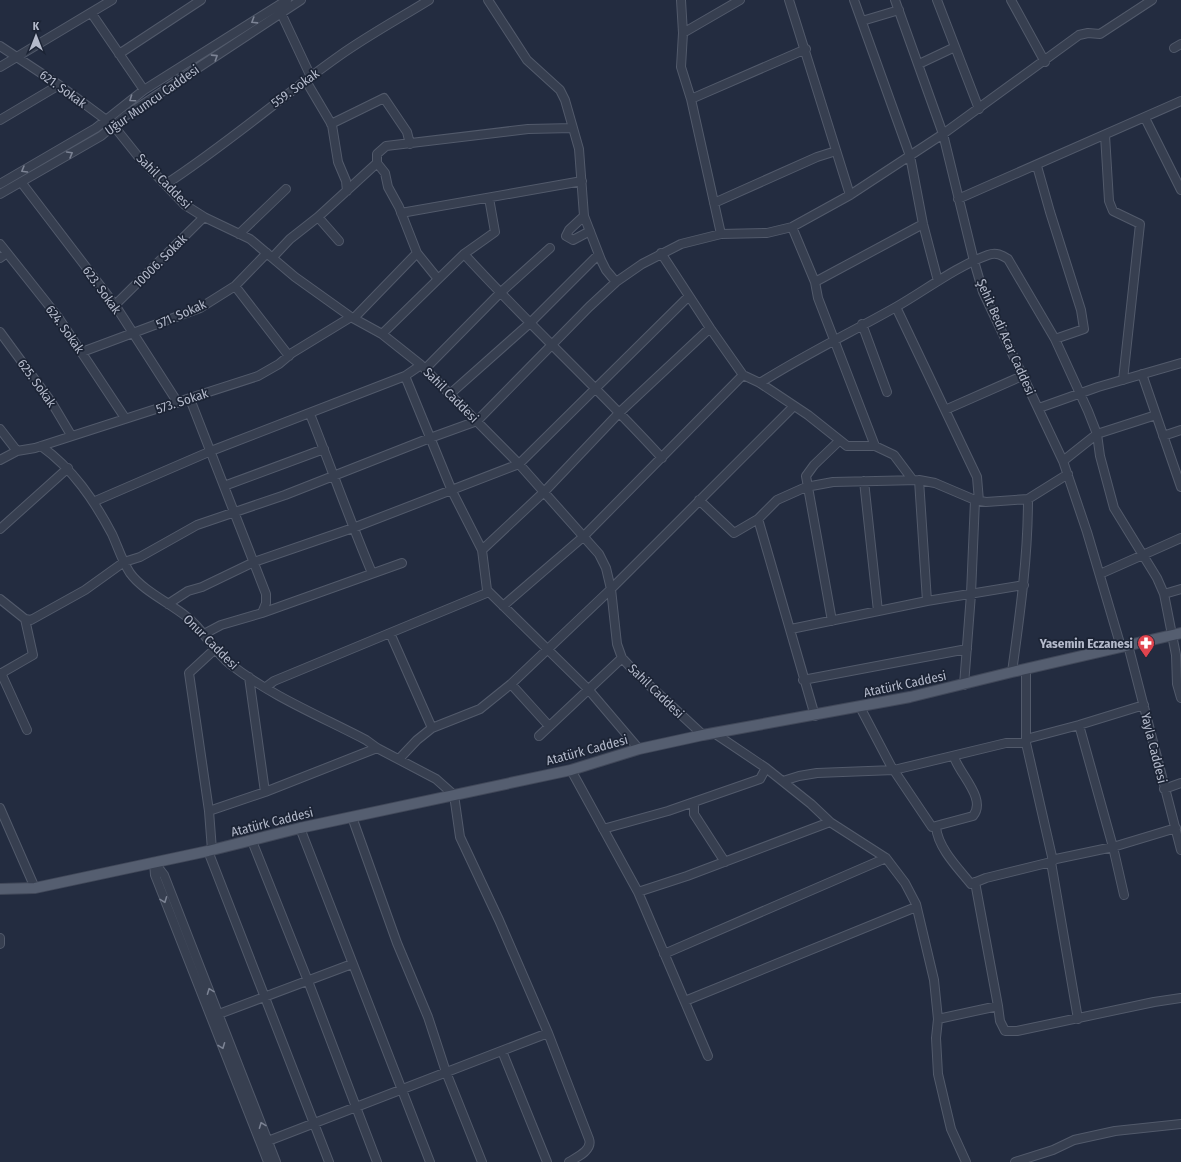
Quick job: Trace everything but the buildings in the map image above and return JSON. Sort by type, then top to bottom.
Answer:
[{"type":"main road","name":"Atatürk Caddesi","points":[[0,889],[35,888],[210,851],[300,828],[571,770],[639,749],[714,732],[815,716],[860,707],[1177,634]]},
{"type":"street","points":[[0,67],[92,14],[112,0]]},
{"type":"street","points":[[119,54],[201,0]]},
{"type":"street","points":[[271,0],[278,11],[308,79],[331,124],[338,162],[346,181],[347,191]]},
{"type":"street","name":"Uğur Mumcu Caddesi","points":[[0,194],[101,136],[113,125],[278,11],[287,0]]},
{"type":"street","name":"Uğur Mumcu Caddesi","points":[[0,184],[96,128],[105,119],[144,90],[278,11],[301,0]]},
{"type":"street","name":"559. Sokak","points":[[166,184],[192,167],[348,50],[429,0]]},
{"type":"street","points":[[488,0],[527,60],[536,70],[551,80],[560,90],[579,149],[584,216],[598,255],[606,270],[616,282]]},
{"type":"street","points":[[681,0],[683,33],[681,67],[691,99],[721,234]]},
{"type":"street","points":[[683,33],[740,0]]},
{"type":"street","points":[[789,0],[806,49],[850,194]]},
{"type":"street","points":[[854,0],[910,156],[923,224],[938,281]]},
{"type":"street","name":"Şehit Bedi Acar Caddesi","points":[[895,0],[943,134],[974,262],[991,311],[1063,461],[1124,646]]},
{"type":"street","points":[[937,0],[979,108]]},
{"type":"street","points":[[1011,0],[1045,62]]},
{"type":"street","points":[[0,599],[25,619],[31,620],[85,590],[124,562],[140,557],[197,525],[235,513],[476,421],[616,282],[662,253],[681,244],[721,234],[767,233],[792,227],[850,194],[943,134],[1045,62],[1079,35],[1088,33],[1100,34],[1152,0]]},
{"type":"street","points":[[862,21],[899,10]]},
{"type":"street","points":[[92,14],[144,90]]},
{"type":"street","name":"621. Sokak","points":[[0,46],[59,85],[113,125]]},
{"type":"street","points":[[919,64],[956,47]]},
{"type":"street","points":[[691,99],[806,49]]},
{"type":"street","points":[[0,120],[59,85]]},
{"type":"street","points":[[331,124],[384,98],[407,132],[410,144],[528,129],[573,128]]},
{"type":"street","points":[[958,199],[1037,166],[1181,101]]},
{"type":"street","points":[[1145,118],[1181,190]]},
{"type":"street","name":"Sahil Caddesi","points":[[113,125],[137,155],[185,205],[204,217],[250,239],[295,277],[353,317],[382,334],[423,367],[519,464],[545,491],[599,554],[606,568],[611,589],[617,644],[622,658],[703,735]]},
{"type":"street","points":[[1105,135],[1109,201],[1114,211],[1140,224],[1123,380]]},
{"type":"street","name":"571. Sokak","points":[[82,352],[134,334],[200,308],[235,286],[270,255],[318,218],[377,163],[377,154],[382,148],[410,144]]},
{"type":"street","points":[[714,203],[817,156],[836,151]]},
{"type":"street","points":[[377,163],[385,173],[388,187],[401,213],[417,253],[438,279]]},
{"type":"street","points":[[1037,166],[1081,310],[1084,329],[1055,339]]},
{"type":"street","points":[[401,213],[582,181]]},
{"type":"street","name":"623. Sokak","points":[[21,182],[115,305],[178,403]]},
{"type":"street","points":[[239,234],[286,189]]},
{"type":"street","points":[[382,334],[464,254],[495,232],[489,198]]},
{"type":"street","points":[[584,216],[569,230],[566,236],[573,240],[590,231]]},
{"type":"street","name":"10006. Sokak","points":[[115,305],[204,217]]},
{"type":"street","points":[[318,218],[339,241]]},
{"type":"street","points":[[815,282],[923,224]]},
{"type":"street","points":[[792,227],[815,282],[818,298],[874,446]]},
{"type":"street","name":"624. Sokak","points":[[0,244],[3,255],[58,317],[125,418]]},
{"type":"street","points":[[93,502],[211,451],[310,414],[405,376],[423,367],[500,293],[550,248]]},
{"type":"street","name":"573. Sokak","points":[[0,460],[17,451],[41,446],[71,435],[178,403],[258,376],[353,317],[417,253]]},
{"type":"street","points":[[662,253],[710,328],[743,375],[760,383],[808,415],[838,441],[847,446],[874,446],[894,455],[916,479],[927,602]]},
{"type":"street","points":[[464,254],[551,345],[620,412],[662,458]]},
{"type":"street","points":[[760,383],[799,358],[896,307],[938,281],[974,262],[993,254],[1001,255],[1008,259],[1055,339],[1080,393],[1097,434],[1100,456],[1114,508],[1157,578],[1164,594],[1177,634],[1177,684],[1181,697]]},
{"type":"street","points":[[450,394],[530,323],[598,255]]},
{"type":"street","points":[[235,286],[289,356]]},
{"type":"street","points":[[168,604],[188,591],[202,587],[254,562],[353,528],[519,464],[689,296]]},
{"type":"street","points":[[896,307],[977,477],[977,500],[964,684]]},
{"type":"street","points":[[862,324],[887,392]]},
{"type":"street","points":[[482,550],[545,491],[620,412],[710,328]]},
{"type":"street","name":"625. Sokak","points":[[0,332],[52,403],[71,435]]},
{"type":"street","points":[[1038,408],[1080,393],[1181,363]]},
{"type":"street","points":[[1142,374],[1181,487]]},
{"type":"street","points":[[503,606],[583,537],[743,375]]},
{"type":"street","points":[[405,376],[452,491],[482,550],[487,590],[588,689],[639,749]]},
{"type":"street","points":[[945,410],[1022,376]]},
{"type":"street","points":[[190,399],[266,594],[266,603],[262,613]]},
{"type":"street","points":[[399,759],[417,740],[432,728],[480,709],[511,684],[547,648],[611,589],[793,406]]},
{"type":"street","points":[[310,414],[335,475],[353,528],[372,573]]},
{"type":"street","points":[[1063,461],[1097,434],[1156,415]]},
{"type":"street","points":[[0,429],[17,451]]},
{"type":"street","points":[[1163,436],[1181,430]]},
{"type":"street","points":[[832,621],[806,487],[806,476],[814,464],[838,441]]},
{"type":"street","name":"Onur Caddesi","points":[[41,446],[68,468],[83,485],[112,534],[131,574],[168,604],[196,624],[228,663],[285,701],[335,724],[436,779],[454,795]]},
{"type":"street","points":[[224,486],[324,449]]},
{"type":"street","points":[[0,529],[68,468]]},
{"type":"street","points":[[699,500],[734,533],[758,519],[777,500],[806,487],[833,482],[916,479],[935,483],[977,500],[986,502],[1028,499],[1068,474]]},
{"type":"street","points":[[864,481],[878,611]]},
{"type":"street","points":[[1012,672],[1024,585],[1028,526],[1028,499]]},
{"type":"street","points":[[758,519],[791,628],[803,680],[815,716]]},
{"type":"street","points":[[1100,574],[1181,538]]},
{"type":"street","points":[[204,634],[221,625],[262,613],[402,562]]},
{"type":"street","points":[[791,628],[1024,585]]},
{"type":"street","points":[[1164,594],[1181,589]]},
{"type":"street","points":[[266,687],[274,681],[489,592]]},
{"type":"street","points":[[25,619],[33,655],[1,674],[27,730]]},
{"type":"street","points":[[390,633],[432,728]]},
{"type":"street","name":"Yayla Caddesi","points":[[1124,646],[1144,704],[1143,710],[1181,850]]},
{"type":"street","points":[[215,649],[189,673],[210,811],[210,851],[264,998],[329,1162]]},
{"type":"street","points":[[803,680],[967,649]]},
{"type":"street","points":[[539,736],[622,658]]},
{"type":"street","points":[[1026,669],[1026,741],[1052,862],[1078,1019]]},
{"type":"street","points":[[248,677],[265,792]]},
{"type":"street","points":[[511,684],[549,726]]},
{"type":"street","points":[[783,782],[799,776],[817,774],[894,770],[954,757],[1006,743],[1026,741],[1144,704]]},
{"type":"street","points":[[860,707],[894,770],[930,825],[936,827],[973,816],[977,810],[978,801],[954,757]]},
{"type":"street","points":[[1079,725],[1113,847],[1124,895]]},
{"type":"street","points":[[714,732],[766,768],[811,804],[830,822],[886,858],[905,883],[916,907],[934,980],[938,1019],[936,1038],[938,1074],[951,1129],[966,1162]]},
{"type":"street","points":[[210,811],[265,792],[377,748]]},
{"type":"street","points":[[603,829],[694,802],[760,779],[766,768]]},
{"type":"street","points":[[571,770],[638,892],[708,1056]]},
{"type":"street","points":[[1164,789],[1181,783]]},
{"type":"street","points":[[454,795],[460,837],[499,920],[548,1033],[590,1143],[589,1148],[569,1162]]},
{"type":"street","points":[[694,802],[694,814],[725,862]]},
{"type":"street","points":[[0,808],[35,888]]},
{"type":"street","points":[[352,817],[397,943],[428,1017],[446,1072],[482,1162]]},
{"type":"street","points":[[638,892],[725,862],[830,822]]},
{"type":"street","points":[[936,827],[936,833],[951,858],[971,884],[1113,847],[1176,828]]},
{"type":"street","points":[[300,828],[430,1162]]},
{"type":"street","points":[[252,841],[308,981],[355,1108],[377,1162]]},
{"type":"street","points":[[664,954],[886,858]]},
{"type":"street","points":[[154,862],[164,875],[276,1162]]},
{"type":"street","points":[[154,862],[155,875],[268,1162]]},
{"type":"street","points":[[975,882],[1000,1021],[1005,1031],[1017,1031],[1154,1002],[1181,998]]},
{"type":"street","points":[[685,1001],[916,907]]},
{"type":"street","points":[[0,938],[0,944]]},
{"type":"street","points":[[219,1014],[352,964]]},
{"type":"street","points":[[938,1019],[998,1006]]},
{"type":"street","points":[[268,1141],[548,1033]]},
{"type":"street","points":[[502,1051],[547,1162]]},
{"type":"street","points":[[1015,1162],[1053,1150],[1074,1140],[1092,1135],[1181,1124]]},
{"type":"place","name":"Yasemin Eczanesi","points":[[1146,658]]}]
